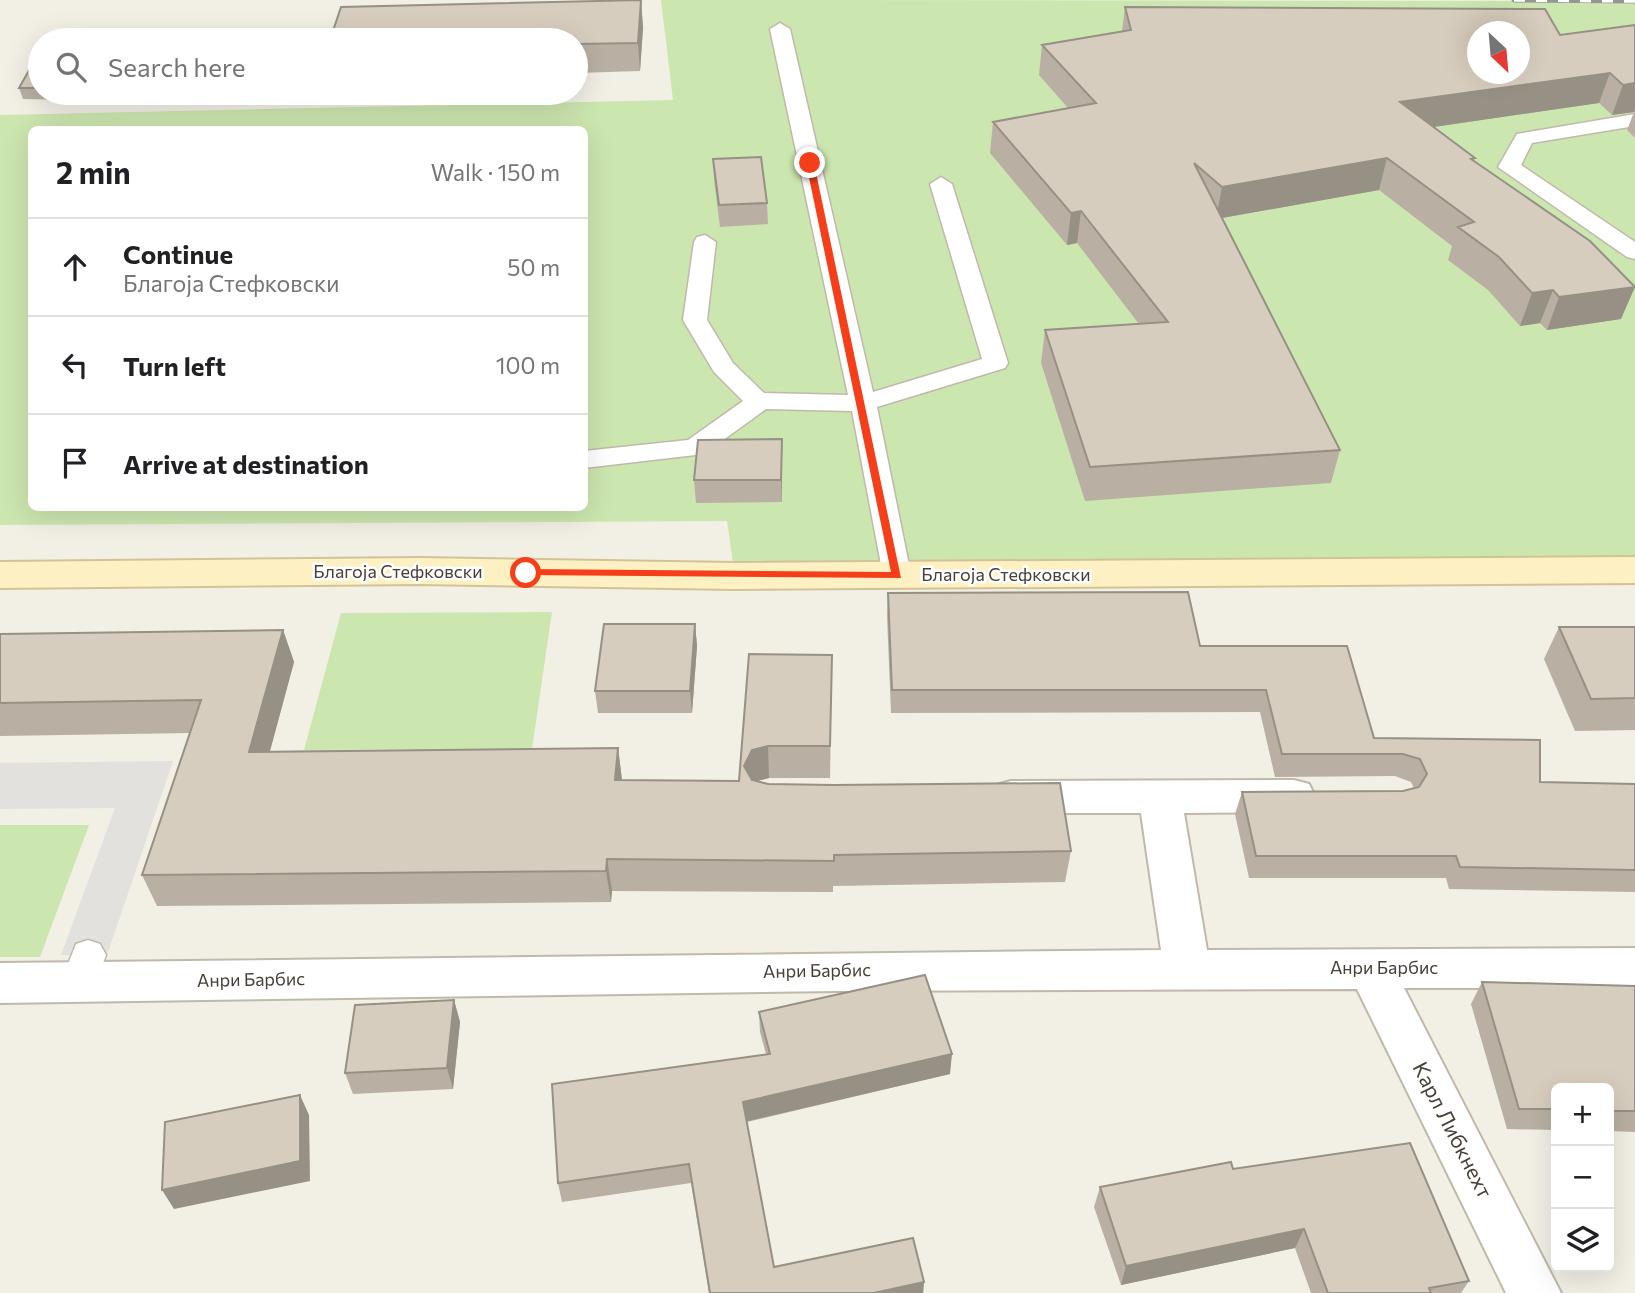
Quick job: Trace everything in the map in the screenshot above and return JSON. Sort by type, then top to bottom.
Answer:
[{"type":"main road","name":"Благоја Стефковски","points":[[0,575],[421,571],[898,575],[1635,570]]},
{"type":"street","points":[[978,797],[1325,795]]},
{"type":"street","points":[[1160,797],[1187,970]]},
{"type":"street","name":"Анри Барбис","points":[[0,983],[84,968],[836,971],[1635,968]]},
{"type":"street","name":"Карл Либкнехт","points":[[1370,968],[1534,1293]]},
{"type":"lane","points":[[780,29],[863,403],[898,575]]},
{"type":"lane","points":[[1635,120],[1524,138],[1509,166],[1635,252]]},
{"type":"lane","points":[[588,460],[695,448],[759,402],[863,403],[996,363],[941,184]]},
{"type":"lane","points":[[705,242],[695,320],[723,367],[759,402]]},
{"type":"green space","points":[[661,0],[1635,1],[1635,569],[735,576],[727,521],[0,525],[0,115],[449,105],[588,105],[588,102],[673,100]]},
{"type":"green space","points":[[552,612],[532,749],[304,750],[341,613]]},
{"type":"green space","points":[[0,825],[89,825],[40,957],[0,957]]},
{"type":"shaded area","points":[[173,761],[107,955],[61,955],[115,808],[0,809],[0,763]]},
{"type":"building","points":[[641,0],[638,43],[588,44],[588,28],[334,28],[341,7]]},
{"type":"building","points":[[1125,7],[1545,9],[1560,35],[1635,25],[1635,83],[1623,85],[1610,73],[1400,102],[1475,158],[1471,159],[1590,241],[1635,287],[1559,297],[1553,290],[1532,293],[1499,257],[1458,227],[1474,222],[1387,158],[1222,187],[1194,163],[1340,450],[1090,467],[1045,330],[1168,322],[1081,211],[1071,213],[993,122],[1096,103],[1042,45],[1131,30]]},
{"type":"building","points":[[28,72],[28,88],[19,88]]},
{"type":"building","points":[[761,157],[767,203],[719,205],[713,159]]},
{"type":"building","points":[[782,439],[781,480],[694,480],[698,440]]},
{"type":"building","points":[[1188,592],[1200,646],[1347,646],[1374,738],[1540,740],[1540,782],[1635,784],[1635,870],[1460,867],[1456,856],[1256,856],[1242,792],[1403,791],[1419,787],[1427,774],[1420,759],[1403,754],[1282,754],[1266,690],[892,690],[888,593]]},
{"type":"building","points":[[604,624],[695,624],[690,691],[595,691]]},
{"type":"building","points":[[1559,627],[1635,627],[1635,698],[1591,699]]},
{"type":"building","points":[[283,630],[249,752],[618,748],[615,780],[739,781],[749,654],[832,655],[830,746],[768,746],[752,750],[744,766],[752,780],[768,784],[834,785],[1060,783],[1071,851],[834,855],[834,861],[607,859],[606,871],[142,875],[201,700],[0,703],[0,634]]},
{"type":"building","points":[[925,975],[952,1054],[743,1102],[774,1267],[913,1238],[924,1282],[874,1293],[710,1293],[689,1164],[558,1183],[552,1084],[770,1054],[759,1012]]},
{"type":"building","points":[[1482,982],[1635,986],[1635,1111],[1614,1111],[1614,1083],[1551,1083],[1551,1109],[1519,1109]]},
{"type":"building","points":[[454,1000],[447,1068],[345,1073],[355,1005]]},
{"type":"building","points":[[300,1095],[300,1161],[162,1190],[165,1122]]},
{"type":"building","points":[[1410,1143],[1469,1281],[1429,1288],[1431,1293],[1328,1293],[1304,1229],[1126,1266],[1100,1187],[1231,1162],[1233,1169]]},
{"type":"railway","points":[[1514,0],[1635,1]]},
{"type":"route","points":[[526,573],[898,575],[810,163]]}]
